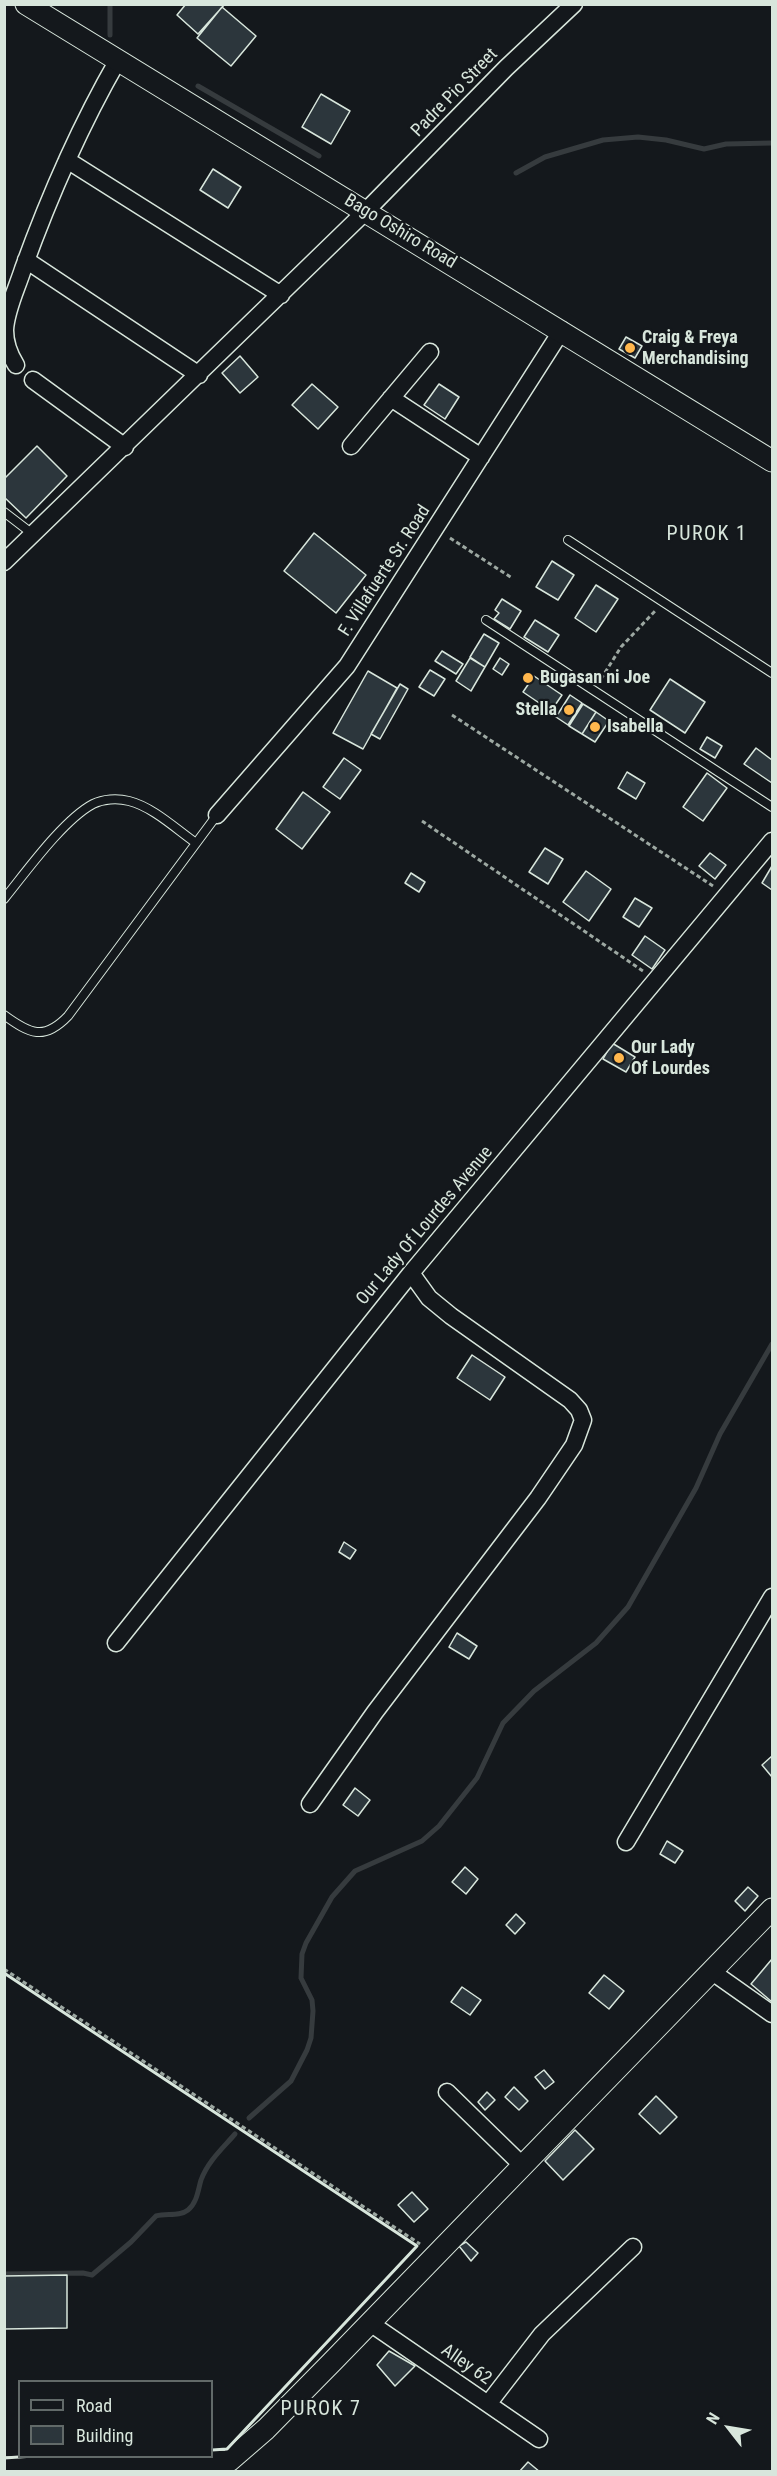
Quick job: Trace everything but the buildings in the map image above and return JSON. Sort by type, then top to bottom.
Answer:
[{"type":"street","name":"Bago Oshiro Road","points":[[26,4],[562,330],[772,461]]},
{"type":"street","name":"Padre Pio Street","points":[[4,562],[281,295],[506,68],[574,4]]},
{"type":"street","points":[[16,364],[9,354],[5,328],[26,260],[67,160],[118,60]]},
{"type":"street","points":[[67,160],[281,295]]},
{"type":"street","points":[[26,260],[199,375]]},
{"type":"street","name":"F. Villafuerte Sr. Road","points":[[217,815],[347,666],[562,330]]},
{"type":"street","points":[[351,446],[430,352]]},
{"type":"street","points":[[33,380],[125,447]]},
{"type":"street","points":[[391,398],[481,458]]},
{"type":"street","name":"Our Lady Of Lourdes Avenue","points":[[116,1643],[411,1273],[772,841]]},
{"type":"street","points":[[310,1804],[381,1702],[538,1498],[574,1445],[582,1420],[579,1410],[570,1400],[451,1316],[424,1293],[411,1273]]},
{"type":"street","points":[[626,1842],[772,1597]]},
{"type":"street","points":[[4,2468],[228,2466],[772,1909]]},
{"type":"street","points":[[711,1971],[772,2014]]},
{"type":"street","points":[[447,2092],[522,2166]]},
{"type":"street","points":[[488,2404],[542,2334],[633,2247]]},
{"type":"street","name":"Alley 62","points":[[370,2323],[539,2439]]},
{"type":"lane","points":[[4,512],[34,535]]},
{"type":"lane","points":[[568,540],[772,673]]},
{"type":"lane","points":[[486,620],[772,807]]},
{"type":"lane","points":[[4,899],[76,816],[94,804],[116,799],[130,801],[196,843]]},
{"type":"lane","points":[[4,1015],[19,1026],[36,1033],[47,1033],[57,1027],[68,1016],[217,815]]},
{"type":"path","points":[[436,529],[512,578]]},
{"type":"path","points":[[594,691],[621,647],[664,603]]},
{"type":"path","points":[[452,715],[727,896]]},
{"type":"path","points":[[423,821],[657,980]]},
{"type":"path","points":[[4,1969],[436,2255]]},
{"type":"waterway","points":[[110,4],[110,35]]},
{"type":"waterway","points":[[198,86],[319,156]]},
{"type":"waterway","points":[[516,173],[545,157],[603,140],[638,137],[666,140],[704,149],[726,144],[772,143]]},
{"type":"waterway","points":[[249,2118],[291,2081],[307,2050],[311,2038],[313,2011],[312,2000],[301,1978],[302,1954],[332,1897],[355,1871],[422,1841],[439,1826],[477,1778],[503,1723],[534,1691],[596,1643],[628,1607],[696,1488],[720,1434],[772,1344]]},
{"type":"waterway","points":[[4,2274],[83,2273],[92,2275],[131,2242],[156,2216],[188,2210],[195,2200],[208,2167],[235,2134]]},
{"type":"wall","points":[[4,1973],[417,2246],[227,2449],[213,2450]]},
{"type":"wall","points":[[4,2458],[18,2457]]},
{"type":"place","name":"Craig & Freya Merchandising","points":[[630,348]]},
{"type":"place","name":"Bugasan ni Joe","points":[[528,678]]},
{"type":"place","name":"Stella","points":[[569,710]]},
{"type":"place","name":"Isabella","points":[[595,727]]},
{"type":"place","name":"Our Lady Of Lourdes","points":[[619,1058]]},
{"type":"district","name":"PUROK 1","points":[[707,535]]},
{"type":"district","name":"PUROK 7","points":[[321,2410]]}]
